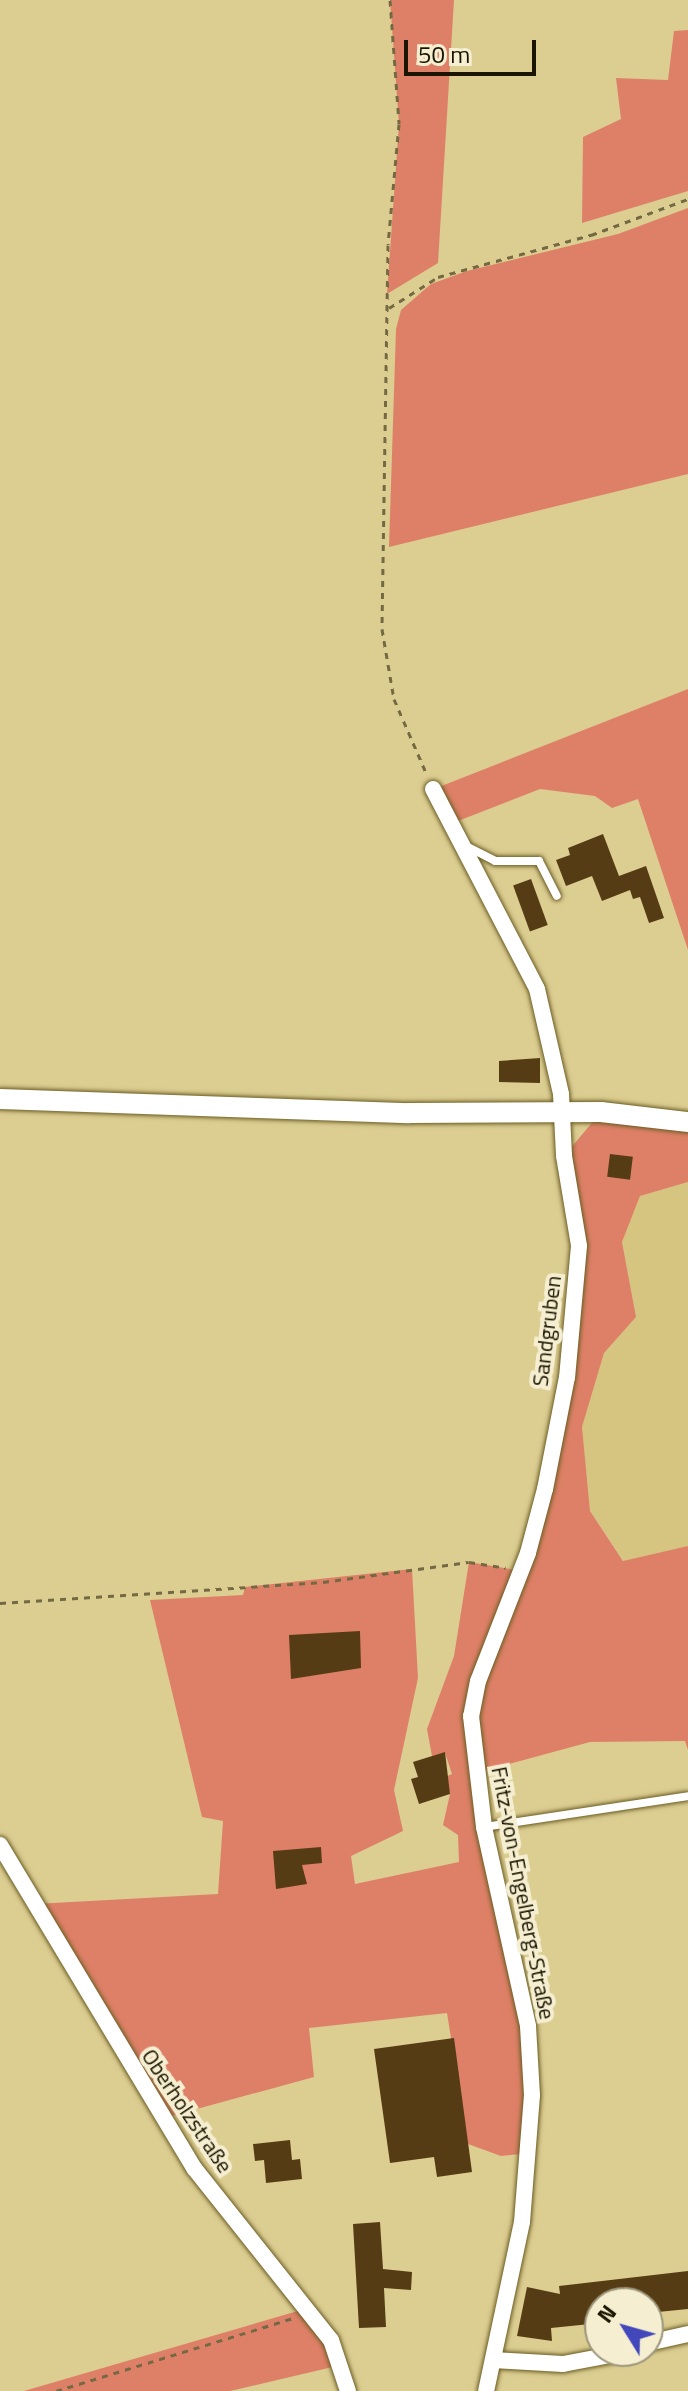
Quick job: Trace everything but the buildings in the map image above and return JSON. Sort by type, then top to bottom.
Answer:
[{"type":"street","name":"Sandgruben","points":[[433,789],[537,989],[562,1112],[579,1284],[567,1377],[528,1553]]},
{"type":"street","points":[[0,1099],[409,1113],[562,1112],[688,1122]]},
{"type":"street","name":"Fritz-von-Engelberg-Straße","points":[[486,2391],[522,2222],[532,2095],[517,1959],[484,1827],[471,1736],[473,1699],[528,1553]]},
{"type":"street","name":"Oberholzstraße","points":[[0,1845],[194,2168],[331,2340],[348,2391]]},
{"type":"street","points":[[664,2339],[688,2334]]},
{"type":"street","points":[[493,2360],[563,2364],[584,2360]]},
{"type":"lane","points":[[463,845],[495,861],[539,861],[557,896]]},
{"type":"lane","points":[[484,1827],[688,1796]]},
{"type":"path","points":[[390,0],[399,124],[387,309],[382,629],[394,699],[433,789]]},
{"type":"path","points":[[387,309],[438,277],[591,235],[688,199]]},
{"type":"path","points":[[0,1603],[323,1582],[469,1562],[521,1571]]},
{"type":"path","points":[[56,2391],[314,2315]]},
{"type":"shaded area","points":[[390,0],[454,0],[438,263],[387,294],[399,124]]},
{"type":"shaded area","points":[[688,30],[688,191],[582,223],[583,137],[621,119],[616,78],[668,80],[674,31]]},
{"type":"shaded area","points":[[688,208],[688,474],[389,547],[396,329],[401,310],[431,284],[467,271],[618,234]]},
{"type":"shaded area","points":[[688,689],[688,950],[638,799],[612,808],[595,796],[540,789],[458,821],[439,787]]},
{"type":"shaded area","points":[[601,1112],[688,1122],[688,1182],[640,1196],[622,1242],[636,1317],[604,1353],[582,1427],[590,1511],[623,1561],[688,1546],[688,1750],[685,1741],[590,1742],[476,1773],[528,2026],[530,2153],[501,2156],[468,2144],[447,2013],[309,2028],[314,2077],[164,2118],[35,1904],[218,1894],[223,1821],[202,1817],[150,1600],[243,1595],[245,1587],[412,1569],[418,1678],[394,1790],[403,1831],[351,1856],[355,1884],[459,1862],[458,1835],[443,1825],[450,1794],[445,1777],[452,1774],[445,1753],[432,1756],[427,1729],[454,1656],[469,1562],[521,1571],[579,1284],[564,1156]]},
{"type":"shaded area","points":[[688,1182],[688,1546],[624,1561],[590,1511],[582,1427],[604,1353],[636,1317],[622,1242],[640,1196]]},
{"type":"shaded area","points":[[308,2308],[341,2365],[230,2391],[24,2391]]}]
